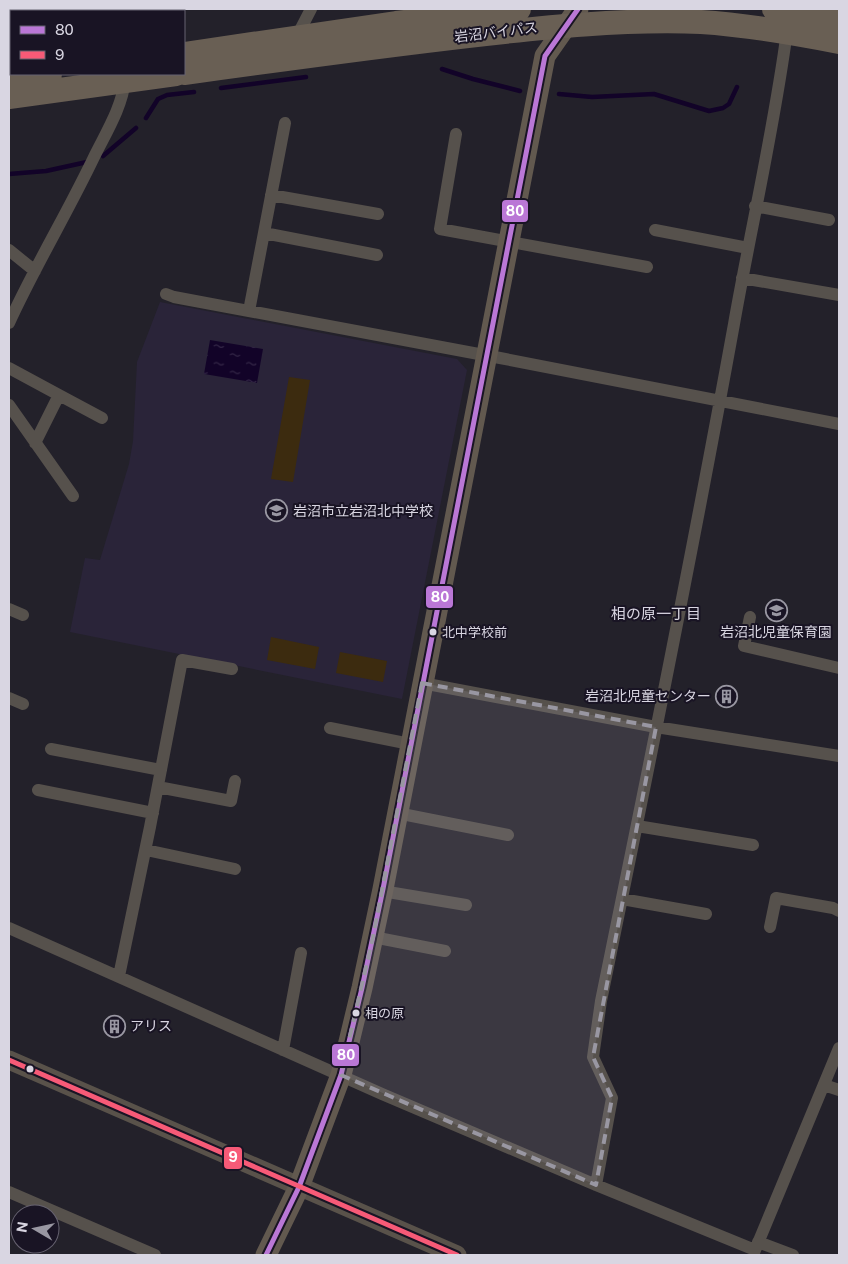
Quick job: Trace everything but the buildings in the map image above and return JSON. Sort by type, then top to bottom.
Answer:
[{"type":"highway","name":"岩沼バイパス","points":[[185,54],[396,23],[519,9]]},
{"type":"highway","points":[[774,9],[839,19]]},
{"type":"highway","name":"岩沼バイパス","points":[[185,73],[427,40],[572,17],[608,22],[701,22],[787,32],[839,42]]},
{"type":"highway","points":[[9,80],[43,75]]},
{"type":"highway","points":[[9,97],[168,75]]},
{"type":"main road","points":[[266,1255],[298,1187],[340,1075],[382,891],[545,56],[572,17]]},
{"type":"street","points":[[296,38],[311,9]]},
{"type":"street","points":[[596,1184],[612,1098],[593,1057],[601,1001],[720,400],[774,117],[787,32]]},
{"type":"street","points":[[9,323],[77,193],[118,108],[124,92],[125,80]]},
{"type":"street","points":[[249,310],[285,123]]},
{"type":"street","points":[[456,134],[440,229],[647,267]]},
{"type":"street","points":[[271,195],[378,214]]},
{"type":"street","points":[[756,206],[829,220]]},
{"type":"street","points":[[655,230],[748,248]]},
{"type":"street","points":[[264,233],[377,255]]},
{"type":"street","points":[[9,250],[35,271]]},
{"type":"street","points":[[742,278],[839,295]]},
{"type":"street","points":[[166,294],[839,424]]},
{"type":"street","points":[[9,368],[102,418]]},
{"type":"street","points":[[35,443],[59,395]]},
{"type":"street","points":[[9,404],[73,496]]},
{"type":"street","points":[[9,609],[23,615]]},
{"type":"street","points":[[750,617],[744,646],[839,668]]},
{"type":"street","points":[[119,976],[146,850],[182,660],[232,669]]},
{"type":"street","points":[[422,683],[656,727],[839,756]]},
{"type":"street","points":[[9,698],[23,704]]},
{"type":"street","points":[[330,728],[410,744]]},
{"type":"street","points":[[51,748],[161,770]]},
{"type":"street","points":[[158,787],[231,801],[235,782]]},
{"type":"street","points":[[38,790],[153,813]]},
{"type":"street","points":[[397,813],[508,835]]},
{"type":"street","points":[[636,826],[753,846]]},
{"type":"street","points":[[146,850],[235,869]]},
{"type":"street","points":[[382,891],[466,905]]},
{"type":"street","points":[[770,927],[776,898],[833,908],[839,911]]},
{"type":"street","points":[[622,899],[706,914]]},
{"type":"street","points":[[9,928],[340,1075],[596,1184],[755,1249],[793,1255]]},
{"type":"street","points":[[372,937],[446,951]]},
{"type":"street","points":[[283,1050],[301,953]]},
{"type":"street","points":[[755,1249],[839,1048]]},
{"type":"street","points":[[9,1060],[457,1255]]},
{"type":"street","points":[[824,1085],[839,1090]]},
{"type":"street","points":[[9,1192],[155,1255]]},
{"type":"highlighted area","points":[[422,683],[656,727],[593,1057],[612,1098],[596,1185],[341,1075],[373,937]]},
{"type":"shaded area","name":"岩沼市立岩沼北中学校","points":[[160,302],[457,359],[467,370],[402,699],[70,632],[85,558],[100,560],[129,464],[133,441],[137,362]]},
{"type":"shaded area","points":[[289,377],[310,380],[293,482],[271,479]]},
{"type":"shaded area","points":[[271,637],[319,647],[315,669],[267,660]]},
{"type":"shaded area","points":[[340,652],[387,661],[383,682],[336,673]]},
{"type":"water","points":[[210,340],[263,349],[257,383],[204,374]]},
{"type":"waterway","points":[[442,69],[520,91]]},
{"type":"waterway","points":[[221,88],[306,77]]},
{"type":"waterway","points":[[559,94],[592,97],[654,94],[709,111],[723,108],[729,104],[737,87]]},
{"type":"waterway","points":[[146,118],[158,99],[167,95],[194,92]]},
{"type":"waterway","points":[[103,156],[136,128]]},
{"type":"waterway","points":[[9,174],[46,171],[87,162]]},
{"type":"transit line","name":"80","points":[[266,1255],[299,1187],[341,1075],[383,889],[545,56],[578,9]]},
{"type":"transit line","name":"9","points":[[9,1060],[457,1255]]},
{"type":"place","name":"岩沼市立岩沼北中学校","points":[[277,511]]},
{"type":"place","name":"岩沼北児童保育園","points":[[776,610]]},
{"type":"place","name":"北中学校前","points":[[433,632]]},
{"type":"place","name":"岩沼北児童センター","points":[[727,696]]},
{"type":"place","name":"相の原","points":[[356,1013]]},
{"type":"place","name":"アリス","points":[[114,1026]]},
{"type":"district","name":"相の原一丁目","points":[[656,613]]}]
